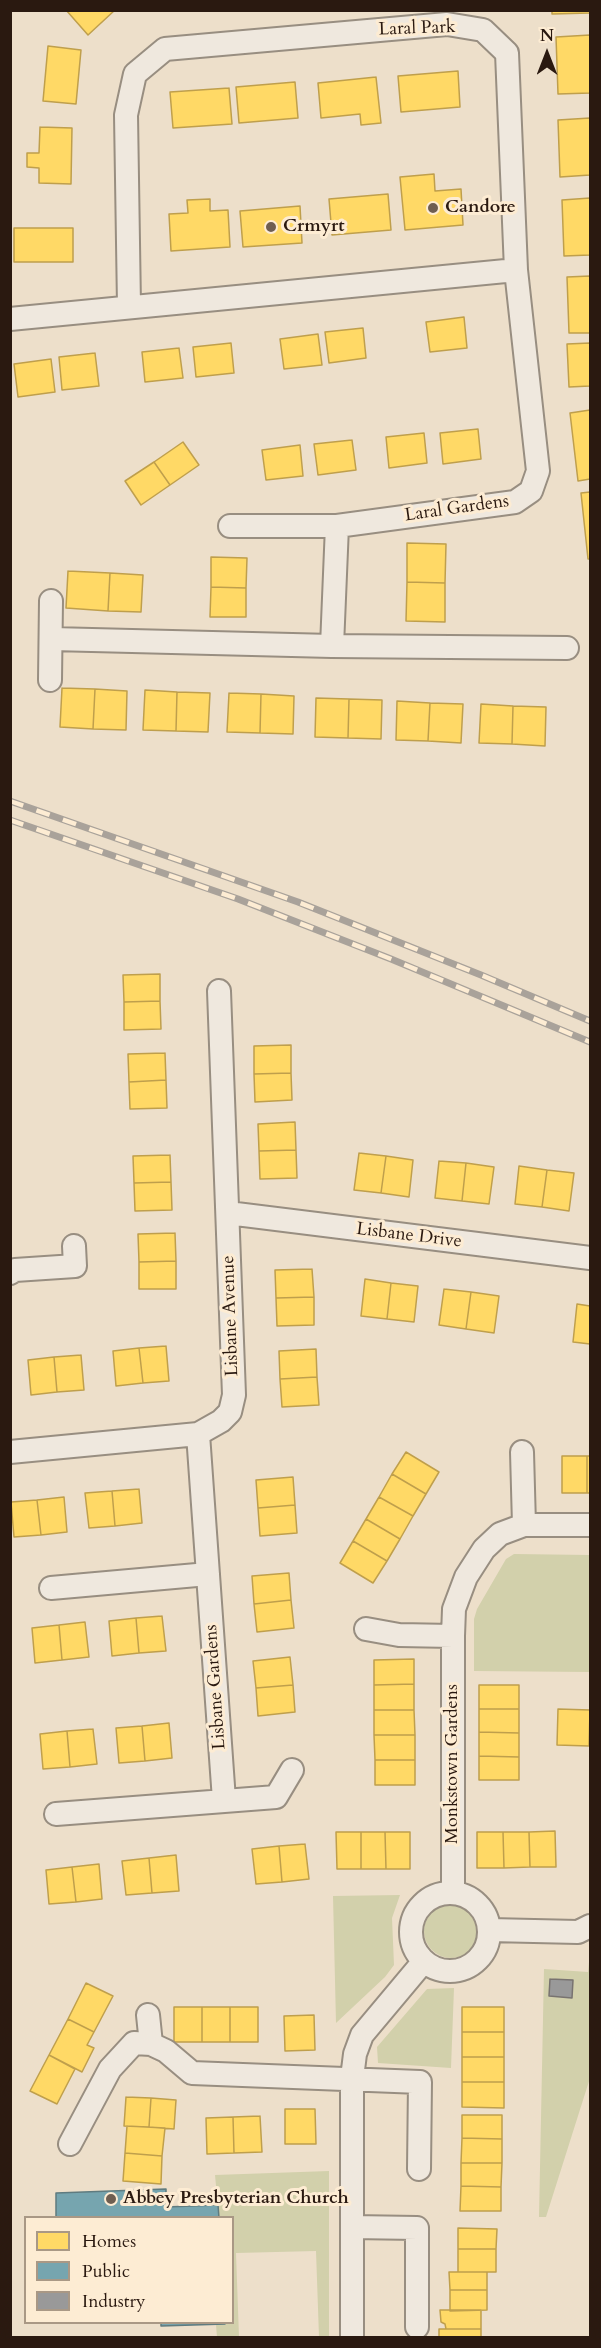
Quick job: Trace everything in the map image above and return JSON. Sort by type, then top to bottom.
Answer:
[{"type":"street","name":"Laral Park","points":[[129,306],[126,115],[135,74],[165,49],[447,24],[483,30],[507,53],[516,270]]},
{"type":"street","points":[[10,319],[516,270]]},
{"type":"street","name":"Laral Gardens","points":[[230,526],[337,526],[515,502],[531,491],[538,471],[516,270]]},
{"type":"street","points":[[332,646],[337,526]]},
{"type":"street","points":[[50,680],[51,601]]},
{"type":"street","points":[[52,639],[332,646],[567,648]]},
{"type":"street","name":"Lisbane Avenue","points":[[10,1452],[198,1434],[221,1421],[230,1412],[234,1395],[219,991]]},
{"type":"street","name":"Lisbane Drive","points":[[228,1213],[591,1258]]},
{"type":"street","points":[[10,1273],[15,1270],[75,1266],[74,1246]]},
{"type":"street","name":"Lisbane Gardens","points":[[198,1434],[224,1800]]},
{"type":"street","points":[[522,1452],[524,1525]]},
{"type":"street","name":"Monkstown Gardens","points":[[453,1892],[454,1609],[466,1577],[484,1549],[500,1534],[524,1525],[591,1525]]},
{"type":"street","points":[[51,1588],[208,1574]]},
{"type":"street","points":[[366,1629],[399,1635],[453,1636]]},
{"type":"street","points":[[56,1814],[276,1797],[292,1770]]},
{"type":"street","points":[[453,1892],[472,1899],[481,1907],[490,1930],[489,1942],[484,1952],[467,1968],[444,1971],[424,1961],[416,1951],[411,1938],[411,1925],[416,1912],[424,1902],[435,1895],[453,1892]]},
{"type":"street","points":[[490,1930],[578,1932],[591,1926]]},
{"type":"street","points":[[352,2337],[352,2078],[355,2054],[362,2035],[424,1961]]},
{"type":"street","points":[[148,2015],[150,2044]]},
{"type":"street","points":[[70,2144],[110,2069],[134,2043],[150,2044],[166,2051],[192,2073],[420,2082],[419,2169]]},
{"type":"street","points":[[352,2227],[417,2228],[417,2327]]},
{"type":"shaded area","points":[[514,1554],[590,1555],[590,1672],[474,1671],[474,1619],[477,1609],[506,1559]]},
{"type":"shaded area","points":[[400,1895],[392,1918],[394,1965],[385,1977],[336,2023],[333,1896]]},
{"type":"shaded area","points":[[451,1904],[461,1906],[470,1912],[476,1921],[478,1931],[476,1941],[470,1950],[461,1956],[451,1958],[441,1956],[432,1950],[426,1941],[424,1931],[426,1921],[432,1912],[441,1906]]},
{"type":"shaded area","points":[[590,1952],[590,2078],[546,2217],[539,2217],[544,1969],[588,1972]]},
{"type":"shaded area","points":[[454,1988],[451,2068],[378,2063],[377,2047],[427,1989]]},
{"type":"shaded area","points":[[329,2171],[329,2337],[319,2337],[316,2251],[236,2253],[239,2337],[217,2337],[216,2325],[234,2324],[234,2216],[219,2216],[215,2175]]},
{"type":"building: Homes","points":[[66,10],[115,10],[88,35]]},
{"type":"building: Homes","points":[[552,10],[590,10],[590,13],[552,14]]},
{"type":"building: Homes","points":[[590,35],[590,93],[558,94],[556,37]]},
{"type":"building: Homes","points":[[48,46],[81,50],[76,104],[43,101]]},
{"type":"building: Homes","points":[[458,71],[460,107],[401,112],[398,76]]},
{"type":"building: Homes","points":[[376,77],[381,123],[361,125],[360,114],[321,118],[318,83]]},
{"type":"building: Homes","points":[[295,82],[298,118],[239,123],[236,87]]},
{"type":"building: Homes","points":[[229,88],[232,124],[173,128],[170,92]]},
{"type":"building: Homes","points":[[590,118],[590,175],[560,177],[558,120]]},
{"type":"building: Homes","points":[[40,127],[72,128],[71,184],[39,183],[39,168],[27,167],[27,153],[39,153]]},
{"type":"building: Homes","name":"Candore","points":[[434,174],[435,191],[461,189],[463,225],[405,230],[400,177]]},
{"type":"building: Homes","points":[[388,194],[391,230],[332,235],[329,199]]},
{"type":"building: Homes","points":[[590,198],[590,255],[564,256],[562,200]]},
{"type":"building: Homes","points":[[210,199],[210,211],[228,210],[230,247],[171,251],[169,214],[188,213],[187,200]]},
{"type":"building: Homes","name":"Crmyrt","points":[[300,206],[302,243],[243,247],[240,211]]},
{"type":"building: Homes","points":[[14,228],[73,228],[73,262],[14,262]]},
{"type":"building: Homes","points":[[590,276],[590,333],[569,333],[567,277]]},
{"type":"building: Homes","points":[[464,317],[467,348],[430,352],[426,322]]},
{"type":"building: Homes","points":[[363,328],[366,358],[329,363],[325,332]]},
{"type":"building: Homes","points":[[318,334],[322,365],[284,369],[280,339]]},
{"type":"building: Homes","points":[[231,343],[234,373],[196,377],[193,347]]},
{"type":"building: Homes","points":[[590,343],[590,386],[569,387],[567,344]]},
{"type":"building: Homes","points":[[179,348],[183,378],[145,382],[142,352]]},
{"type":"building: Homes","points":[[95,353],[99,386],[62,390],[59,357]]},
{"type":"building: Homes","points":[[51,359],[55,392],[18,397],[14,364]]},
{"type":"building: Homes","points":[[590,410],[590,479],[578,481],[570,413]]},
{"type":"building: Homes","points":[[478,429],[481,459],[443,464],[440,433]]},
{"type":"building: Homes","points":[[424,433],[427,463],[389,468],[386,437]]},
{"type":"building: Homes","points":[[352,440],[356,470],[318,475],[314,444]]},
{"type":"building: Homes","points":[[183,442],[199,465],[170,485],[154,462]]},
{"type":"building: Homes","points":[[300,445],[303,476],[266,480],[262,450]]},
{"type":"building: Homes","points":[[154,462],[170,485],[141,505],[125,481]]},
{"type":"building: Homes","points":[[590,492],[590,559],[588,559],[581,493]]},
{"type":"building: Homes","points":[[407,543],[446,544],[445,583],[407,582]]},
{"type":"building: Homes","points":[[211,557],[247,558],[246,588],[211,587]]},
{"type":"building: Homes","points":[[68,571],[110,573],[108,611],[66,608]]},
{"type":"building: Homes","points":[[110,573],[143,575],[141,612],[108,611]]},
{"type":"building: Homes","points":[[407,582],[445,583],[445,622],[406,621]]},
{"type":"building: Homes","points":[[211,587],[246,588],[246,617],[210,617]]},
{"type":"building: Homes","points":[[62,688],[95,689],[93,729],[60,727]]},
{"type":"building: Homes","points":[[95,689],[127,691],[126,730],[93,729]]},
{"type":"building: Homes","points":[[145,690],[177,692],[176,731],[143,730]]},
{"type":"building: Homes","points":[[177,692],[210,693],[208,732],[176,731]]},
{"type":"building: Homes","points":[[229,693],[261,694],[260,733],[227,732]]},
{"type":"building: Homes","points":[[261,694],[294,696],[293,734],[260,733]]},
{"type":"building: Homes","points":[[316,698],[349,699],[348,738],[315,737]]},
{"type":"building: Homes","points":[[349,699],[382,700],[381,739],[348,738]]},
{"type":"building: Homes","points":[[397,701],[430,703],[428,741],[396,740]]},
{"type":"building: Homes","points":[[430,703],[463,704],[461,743],[428,741]]},
{"type":"building: Homes","points":[[481,704],[513,706],[512,744],[479,743]]},
{"type":"building: Homes","points":[[513,706],[546,707],[545,746],[512,744]]},
{"type":"building: Homes","points":[[160,974],[160,1001],[124,1002],[123,975]]},
{"type":"building: Homes","points":[[160,1001],[161,1029],[124,1030],[124,1002]]},
{"type":"building: Homes","points":[[291,1045],[291,1073],[254,1074],[254,1046]]},
{"type":"building: Homes","points":[[165,1053],[166,1080],[129,1082],[128,1054]]},
{"type":"building: Homes","points":[[291,1073],[292,1100],[255,1102],[254,1074]]},
{"type":"building: Homes","points":[[166,1080],[167,1108],[130,1109],[129,1082]]},
{"type":"building: Homes","points":[[295,1122],[296,1150],[259,1151],[258,1124]]},
{"type":"building: Homes","points":[[296,1150],[297,1178],[260,1179],[259,1151]]},
{"type":"building: Homes","points":[[359,1153],[386,1156],[381,1193],[354,1190]]},
{"type":"building: Homes","points":[[170,1155],[171,1182],[134,1183],[133,1156]]},
{"type":"building: Homes","points":[[386,1156],[413,1160],[409,1197],[381,1193]]},
{"type":"building: Homes","points":[[439,1161],[466,1163],[462,1201],[435,1198]]},
{"type":"building: Homes","points":[[466,1163],[494,1167],[489,1204],[462,1201]]},
{"type":"building: Homes","points":[[519,1166],[547,1170],[542,1207],[515,1204]]},
{"type":"building: Homes","points":[[547,1170],[574,1173],[569,1211],[542,1207]]},
{"type":"building: Homes","points":[[171,1182],[172,1210],[135,1211],[134,1183]]},
{"type":"building: Homes","points":[[175,1233],[176,1261],[139,1262],[138,1234]]},
{"type":"building: Homes","points":[[176,1261],[176,1289],[139,1289],[139,1262]]},
{"type":"building: Homes","points":[[312,1269],[314,1297],[276,1298],[275,1270]]},
{"type":"building: Homes","points":[[365,1279],[391,1283],[387,1319],[361,1316]]},
{"type":"building: Homes","points":[[391,1283],[418,1286],[414,1322],[387,1319]]},
{"type":"building: Homes","points":[[444,1289],[471,1292],[466,1329],[439,1325]]},
{"type":"building: Homes","points":[[471,1292],[499,1296],[494,1333],[466,1329]]},
{"type":"building: Homes","points":[[314,1297],[314,1325],[277,1326],[276,1298]]},
{"type":"building: Homes","points":[[577,1304],[590,1306],[590,1344],[573,1342]]},
{"type":"building: Homes","points":[[166,1346],[169,1381],[143,1383],[139,1348]]},
{"type":"building: Homes","points":[[139,1348],[143,1383],[116,1386],[113,1351]]},
{"type":"building: Homes","points":[[316,1349],[317,1377],[280,1379],[279,1351]]},
{"type":"building: Homes","points":[[81,1355],[84,1390],[57,1392],[54,1357]]},
{"type":"building: Homes","points":[[54,1357],[57,1392],[31,1395],[28,1360]]},
{"type":"building: Homes","points":[[317,1377],[319,1405],[282,1407],[280,1379]]},
{"type":"building: Homes","points":[[406,1452],[439,1472],[426,1494],[392,1474]]},
{"type":"building: Homes","points":[[562,1456],[587,1456],[587,1493],[562,1493]]},
{"type":"building: Homes","points":[[587,1456],[590,1456],[590,1493],[587,1493]]},
{"type":"building: Homes","points":[[392,1474],[426,1494],[413,1516],[379,1497]]},
{"type":"building: Homes","points":[[293,1477],[295,1505],[258,1508],[256,1480]]},
{"type":"building: Homes","points":[[139,1489],[142,1523],[115,1526],[112,1491]]},
{"type":"building: Homes","points":[[112,1491],[115,1526],[89,1528],[85,1493]]},
{"type":"building: Homes","points":[[64,1497],[67,1532],[41,1535],[37,1500]]},
{"type":"building: Homes","points":[[379,1497],[413,1516],[400,1539],[366,1519]]},
{"type":"building: Homes","points":[[37,1500],[41,1535],[14,1537],[11,1502]]},
{"type":"building: Homes","points":[[295,1505],[297,1533],[260,1536],[258,1508]]},
{"type":"building: Homes","points":[[366,1519],[400,1539],[387,1561],[353,1541]]},
{"type":"building: Homes","points":[[353,1541],[387,1561],[373,1583],[340,1563]]},
{"type":"building: Homes","points":[[289,1573],[291,1600],[254,1604],[252,1576]]},
{"type":"building: Homes","points":[[291,1600],[294,1628],[257,1632],[254,1604]]},
{"type":"building: Homes","points":[[162,1616],[166,1651],[139,1653],[136,1618]]},
{"type":"building: Homes","points":[[136,1618],[139,1653],[112,1656],[109,1621]]},
{"type":"building: Homes","points":[[85,1622],[89,1657],[62,1660],[59,1625]]},
{"type":"building: Homes","points":[[59,1625],[62,1660],[35,1663],[32,1628]]},
{"type":"building: Homes","points":[[290,1657],[293,1685],[256,1688],[253,1661]]},
{"type":"building: Homes","points":[[414,1659],[414,1684],[374,1685],[374,1660]]},
{"type":"building: Homes","points":[[414,1684],[414,1710],[374,1710],[374,1685]]},
{"type":"building: Homes","points":[[293,1685],[295,1712],[258,1716],[256,1688]]},
{"type":"building: Homes","points":[[479,1685],[519,1685],[519,1709],[479,1709]]},
{"type":"building: Homes","points":[[479,1709],[519,1709],[519,1733],[479,1732]]},
{"type":"building: Homes","points":[[558,1709],[590,1710],[589,1746],[557,1745]]},
{"type":"building: Homes","points":[[374,1710],[414,1710],[415,1735],[374,1735]]},
{"type":"building: Homes","points":[[169,1723],[172,1758],[145,1761],[142,1726]]},
{"type":"building: Homes","points":[[142,1726],[145,1761],[119,1763],[116,1728]]},
{"type":"building: Homes","points":[[93,1729],[97,1764],[70,1767],[67,1731]]},
{"type":"building: Homes","points":[[67,1731],[70,1767],[43,1769],[40,1734]]},
{"type":"building: Homes","points":[[479,1732],[519,1733],[519,1757],[479,1756]]},
{"type":"building: Homes","points":[[374,1735],[415,1735],[415,1760],[375,1760]]},
{"type":"building: Homes","points":[[479,1756],[519,1757],[519,1780],[479,1780]]},
{"type":"building: Homes","points":[[375,1760],[415,1760],[415,1785],[375,1785]]},
{"type":"building: Homes","points":[[555,1831],[556,1867],[530,1867],[529,1832]]},
{"type":"building: Homes","points":[[336,1832],[361,1832],[361,1869],[337,1869]]},
{"type":"building: Homes","points":[[361,1832],[385,1832],[386,1869],[361,1869]]},
{"type":"building: Homes","points":[[385,1832],[410,1832],[410,1869],[386,1869]]},
{"type":"building: Homes","points":[[477,1832],[503,1832],[504,1868],[477,1868]]},
{"type":"building: Homes","points":[[503,1832],[529,1832],[530,1867],[504,1868]]},
{"type":"building: Homes","points":[[305,1844],[309,1879],[282,1882],[279,1846]]},
{"type":"building: Homes","points":[[279,1846],[282,1882],[256,1884],[252,1849]]},
{"type":"building: Homes","points":[[176,1855],[179,1891],[152,1893],[149,1858]]},
{"type":"building: Homes","points":[[149,1858],[152,1893],[126,1895],[122,1861]]},
{"type":"building: Homes","points":[[99,1864],[102,1899],[76,1902],[72,1867]]},
{"type":"building: Homes","points":[[72,1867],[76,1902],[49,1904],[46,1870]]},
{"type":"building: Homes","points":[[86,1983],[113,1996],[94,2032],[68,2019]]},
{"type":"building: Homes","points":[[174,2007],[202,2007],[202,2042],[174,2042]]},
{"type":"building: Homes","points":[[202,2007],[230,2007],[230,2042],[202,2042]]},
{"type":"building: Homes","points":[[230,2007],[258,2007],[258,2042],[230,2042]]},
{"type":"building: Homes","points":[[462,2007],[504,2007],[504,2032],[462,2032]]},
{"type":"building: Homes","points":[[314,2015],[315,2050],[285,2051],[284,2016]]},
{"type":"building: Homes","points":[[68,2019],[94,2032],[87,2045],[94,2048],[82,2072],[49,2055]]},
{"type":"building: Homes","points":[[462,2032],[504,2032],[504,2057],[462,2057]]},
{"type":"building: Homes","points":[[49,2055],[75,2069],[57,2104],[30,2091]]},
{"type":"building: Homes","points":[[462,2057],[504,2057],[504,2082],[462,2082]]},
{"type":"building: Homes","points":[[462,2082],[504,2082],[504,2108],[462,2107]]},
{"type":"building: Homes","points":[[126,2097],[151,2098],[149,2127],[124,2126]]},
{"type":"building: Homes","points":[[151,2098],[176,2100],[174,2129],[149,2127]]},
{"type":"building: Homes","points":[[285,2109],[315,2109],[316,2144],[285,2144]]},
{"type":"building: Homes","points":[[462,2115],[502,2115],[502,2139],[462,2138]]},
{"type":"building: Homes","points":[[260,2116],[262,2152],[234,2153],[233,2117]]},
{"type":"building: Homes","points":[[233,2117],[234,2153],[207,2154],[206,2118]]},
{"type":"building: Homes","points":[[127,2126],[165,2128],[162,2156],[125,2153]]},
{"type":"building: Homes","points":[[462,2138],[502,2139],[502,2163],[461,2163]]},
{"type":"building: Homes","points":[[125,2153],[162,2156],[161,2184],[123,2181]]},
{"type":"building: Homes","points":[[461,2163],[502,2163],[501,2187],[461,2186]]},
{"type":"building: Homes","points":[[461,2186],[501,2187],[501,2211],[460,2211]]},
{"type":"building: Homes","points":[[458,2228],[497,2229],[496,2249],[458,2249]]},
{"type":"building: Homes","points":[[458,2249],[496,2249],[496,2272],[458,2272]]},
{"type":"building: Homes","points":[[449,2272],[487,2272],[487,2290],[450,2290]]},
{"type":"building: Homes","points":[[450,2290],[487,2290],[487,2310],[450,2311]]},
{"type":"building: Homes","points":[[440,2310],[481,2310],[481,2329],[446,2329],[445,2324],[441,2322]]},
{"type":"building: Homes","points":[[439,2329],[481,2329],[481,2338],[439,2338]]},
{"type":"building: Public","name":"Abbey Presbyterian Church","points":[[166,2189],[166,2207],[218,2205],[219,2216],[56,2216],[56,2193]]},
{"type":"building: Public","points":[[161,2324],[225,2324],[161,2326]]},
{"type":"building: Industry","points":[[550,1979],[573,1980],[572,1998],[549,1996]]},
{"type":"railway","points":[[10,801],[298,902],[590,1021]]},
{"type":"railway","points":[[10,820],[238,899],[391,959],[590,1042]]},
{"type":"place","name":"Candore","points":[[433,208]]},
{"type":"place","name":"Crmyrt","points":[[271,227]]},
{"type":"place","name":"Abbey Presbyterian Church","points":[[111,2199]]}]
